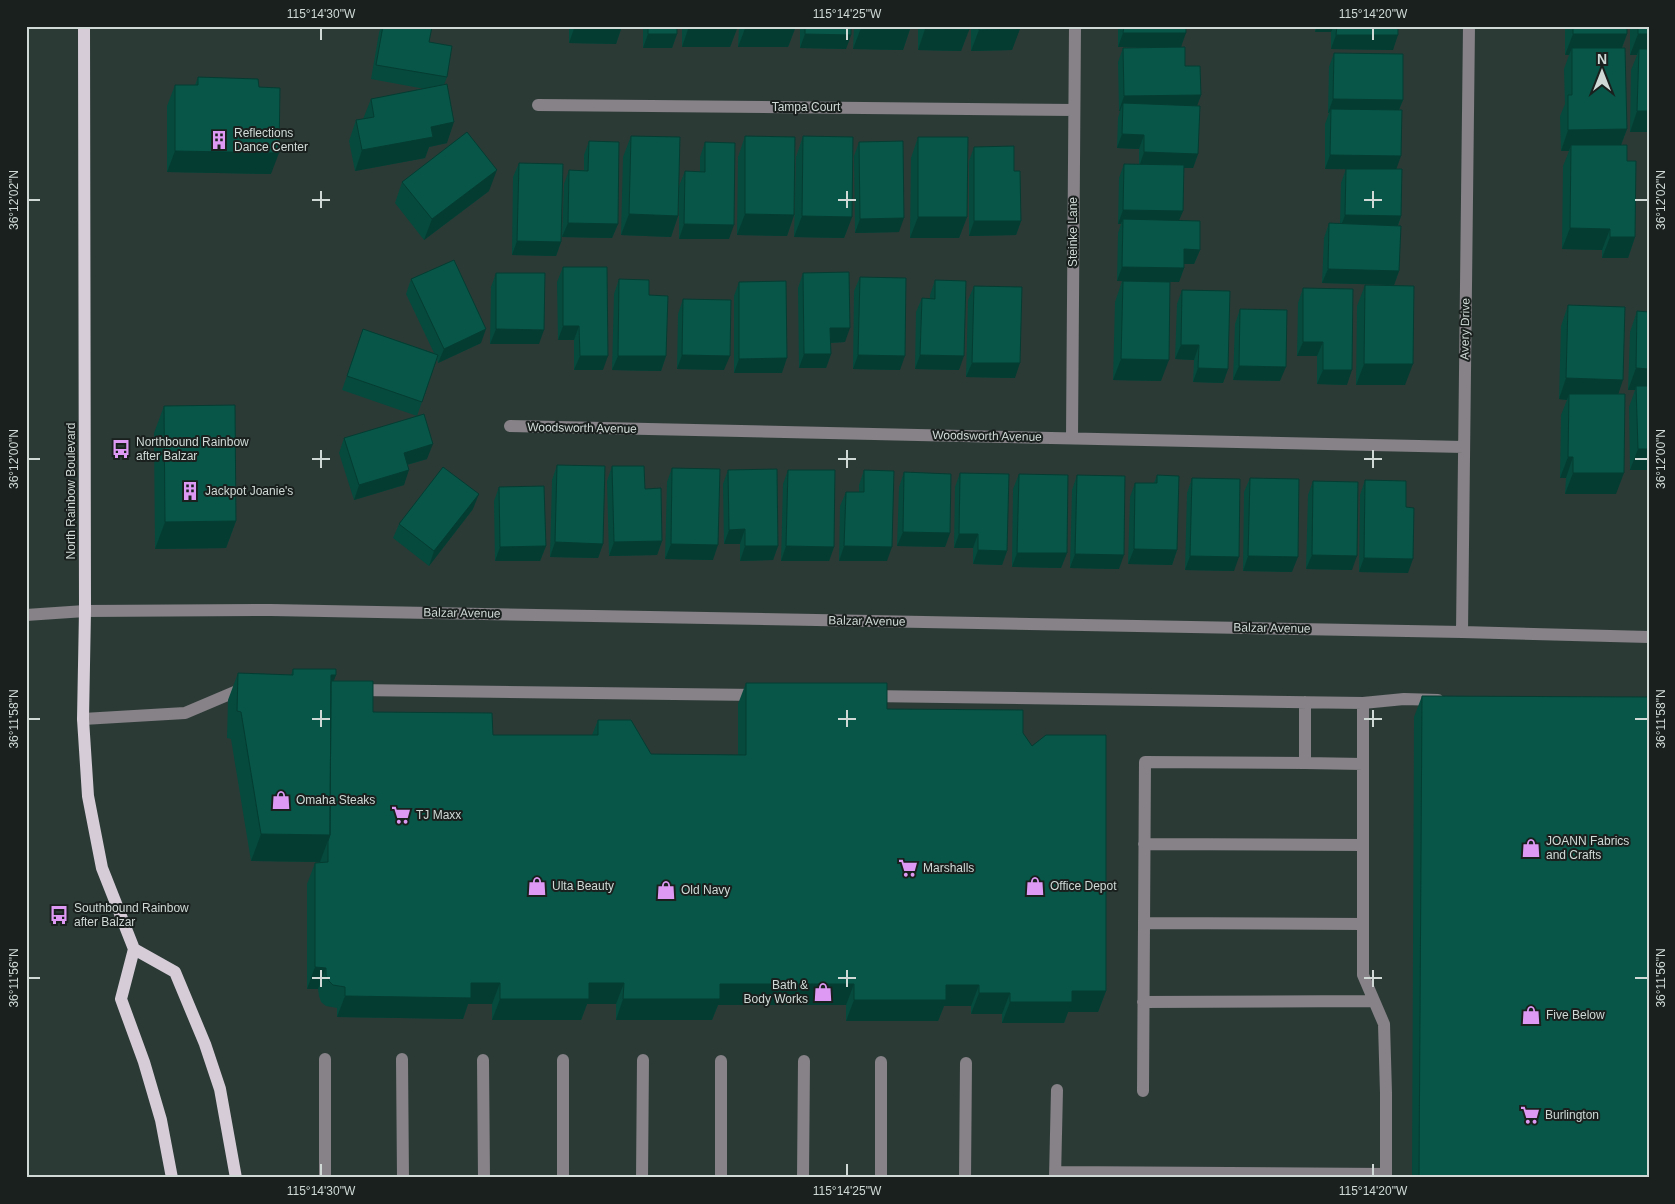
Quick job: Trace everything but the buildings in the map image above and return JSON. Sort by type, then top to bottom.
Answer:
[{"type":"main road","name":"North Rainbow Boulevard","points":[[84,26],[85,610],[83,719],[88,796],[102,868],[134,949]]},
{"type":"main road","points":[[172,1178],[161,1120],[144,1062],[121,999],[134,949],[175,972],[205,1044],[220,1089],[236,1178]]},
{"type":"street","name":"Steinke Lane","points":[[1072,438],[1075,26]]},
{"type":"street","name":"Avery Drive","points":[[1462,632],[1469,26]]},
{"type":"street","name":"Tampa Court","points":[[538,105],[1074,110]]},
{"type":"street","name":"Woodsworth Avenue","points":[[510,426],[1464,446]]},
{"type":"street","name":"Balzar Avenue","points":[[26,615],[85,610],[281,610],[1649,637]]},
{"type":"street","points":[[83,719],[186,713],[243,688],[253,688]]},
{"type":"street","points":[[343,689],[769,695]]},
{"type":"street","points":[[858,696],[1363,703],[1404,699],[1453,700]]},
{"type":"street","points":[[1305,702],[1305,763]]},
{"type":"street","points":[[1057,1090],[1055,1175],[1386,1176],[1384,1024],[1363,976],[1363,703]]},
{"type":"street","points":[[1142,1091],[1145,762],[1363,764]]},
{"type":"street","points":[[1144,844],[1363,845]]},
{"type":"street","points":[[1144,923],[1363,924]]},
{"type":"street","points":[[1143,1002],[1374,1001]]},
{"type":"street","points":[[325,1059],[325,1178]]},
{"type":"street","points":[[402,1059],[403,1178]]},
{"type":"street","points":[[483,1060],[484,1178]]},
{"type":"street","points":[[563,1178],[564,1060]]},
{"type":"street","points":[[642,1178],[643,1060]]},
{"type":"street","points":[[721,1061],[721,1178]]},
{"type":"street","points":[[803,1178],[804,1061]]},
{"type":"street","points":[[880,1178],[881,1062]]},
{"type":"street","points":[[965,1178],[966,1063]]},
{"type":"place","name":"Reflections Dance Center","points":[[219,140]]},
{"type":"place","name":"Northbound Rainbow after Balzar","points":[[121,449]]},
{"type":"place","name":"Jackpot Joanie's","points":[[190,491]]},
{"type":"place","name":"Omaha Steaks","points":[[281,800]]},
{"type":"place","name":"TJ Maxx","points":[[401,815]]},
{"type":"place","name":"JOANN Fabrics and Crafts","points":[[1531,848]]},
{"type":"place","name":"Marshalls","points":[[908,868]]},
{"type":"place","name":"Ulta Beauty","points":[[537,886]]},
{"type":"place","name":"Office Depot","points":[[1035,886]]},
{"type":"place","name":"Old Navy","points":[[666,890]]},
{"type":"place","name":"Southbound Rainbow after Balzar","points":[[59,915]]},
{"type":"place","name":"Bath & Body Works","points":[[823,992]]},
{"type":"place","name":"Five Below","points":[[1531,1015]]},
{"type":"place","name":"Burlington","points":[[1530,1115]]}]
